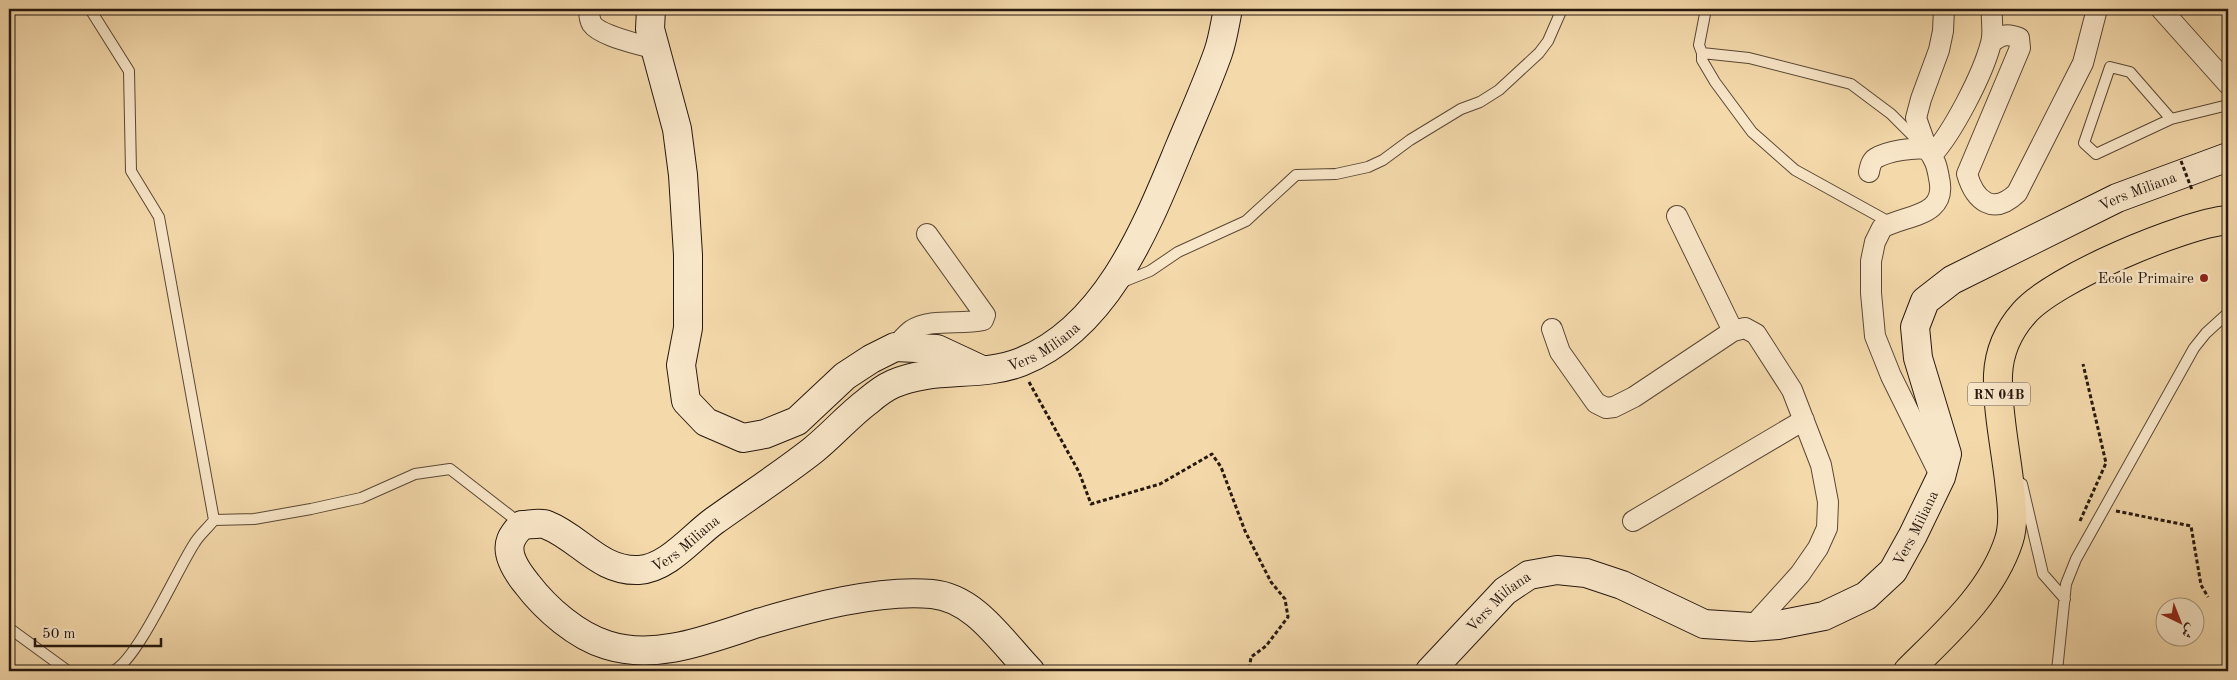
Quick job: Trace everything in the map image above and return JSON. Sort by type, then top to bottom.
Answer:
[{"type":"main road","points":[[651,9],[650,30],[677,129],[683,175],[688,255],[688,328],[681,365],[686,401],[706,422],[743,438],[765,434],[797,421],[845,376],[871,359],[895,347],[936,349],[985,371]]},
{"type":"main road","name":"Vers Miliana","points":[[522,525],[544,524],[569,538],[598,560],[617,568],[641,570],[668,560],[712,523],[813,450],[867,402],[892,384],[916,378],[985,371],[1020,362],[1049,347],[1082,320],[1110,287],[1130,256],[1169,171],[1219,50],[1228,9]]},
{"type":"main road","name":"Vers Miliana","points":[[1430,671],[1504,591],[1529,576],[1557,570],[1586,573],[1622,585],[1704,624],[1752,627],[1778,626],[1824,616],[1866,596],[1893,571],[1941,477],[1947,454],[1918,358],[1915,327],[1926,301],[1952,280],[2117,198],[2228,157]]},
{"type":"main road","name":"RN 04B","points":[[1908,671],[1960,617],[1990,580],[2000,562],[2009,538],[2013,509],[1998,373],[2002,349],[2010,332],[2024,313],[2043,296],[2098,267],[2157,240],[2207,223],[2228,220]]},
{"type":"main road","points":[[522,525],[510,541],[511,560],[527,585],[557,615],[579,631],[607,645],[646,651],[686,645],[781,617],[850,600],[906,593],[934,594],[966,604],[1030,671]]},
{"type":"street","points":[[589,9],[592,25],[602,32],[654,49]]},
{"type":"street","points":[[1941,477],[1891,376],[1875,336],[1870,293],[1871,260],[1875,242],[1882,228],[1891,223],[1928,211],[1938,200],[1942,189],[1935,158],[1929,152],[1916,118],[1920,99],[1939,50],[1944,31],[1944,9]]},
{"type":"street","points":[[1929,152],[1950,132],[1983,67],[1992,42],[1992,9]]},
{"type":"street","points":[[1992,42],[2001,35],[2011,34],[2019,38],[2020,48],[1967,174],[1971,187],[1981,200],[1995,205],[2008,202],[2017,193],[2082,63],[2097,9]]},
{"type":"street","points":[[2162,9],[2228,84]]},
{"type":"street","points":[[1868,172],[1875,158],[1915,147],[1929,152]]},
{"type":"street","points":[[1677,216],[1734,331]]},
{"type":"street","points":[[895,347],[911,331],[923,325],[973,322],[983,320],[985,315],[927,234]]},
{"type":"street","points":[[1552,329],[1560,352],[1596,404],[1606,408],[1614,407],[1634,397],[1734,331],[1745,328],[1756,334],[1792,390],[1821,465],[1828,502],[1826,528],[1818,548],[1800,574],[1752,627]]},
{"type":"street","points":[[1633,521],[1804,420]]},
{"type":"lane","points":[[90,9],[128,72],[131,171],[159,217],[214,520]]},
{"type":"lane","points":[[1110,287],[1150,271],[1178,252],[1246,221],[1296,175],[1336,174],[1368,167],[1461,109],[1480,102],[1499,90],[1539,53],[1548,41],[1562,9]]},
{"type":"lane","points":[[1706,9],[1699,45],[1702,52],[1702,60],[1752,132],[1795,170],[1891,223]]},
{"type":"lane","points":[[1702,52],[1749,58],[1851,84],[1891,114],[1929,152]]},
{"type":"lane","points":[[2170,119],[2130,72],[2110,67],[2084,143],[2096,154],[2170,119],[2228,105]]},
{"type":"lane","points":[[2057,671],[2066,584],[2076,559],[2194,348],[2206,333],[2228,313]]},
{"type":"lane","points":[[113,671],[118,669],[136,648],[194,543],[214,520],[254,519],[311,509],[361,498],[414,474],[450,469],[522,525]]},
{"type":"lane","points":[[2009,477],[2022,484],[2043,574],[2065,599]]},
{"type":"lane","points":[[9,628],[68,671]]},
{"type":"path","points":[[2181,161],[2192,190]]},
{"type":"path","points":[[2076,559],[2080,521],[2106,463],[2083,364]]},
{"type":"path","points":[[1029,382],[1079,472],[1091,504],[1160,484],[1212,454],[1221,467],[1245,531],[1271,582],[1286,599],[1288,617],[1266,646],[1252,658],[1249,671]]},
{"type":"path","points":[[2104,509],[2160,518],[2191,526],[2201,585],[2208,597]]},
{"type":"place","name":"Ecole Primaire","points":[[2204,278]]}]
